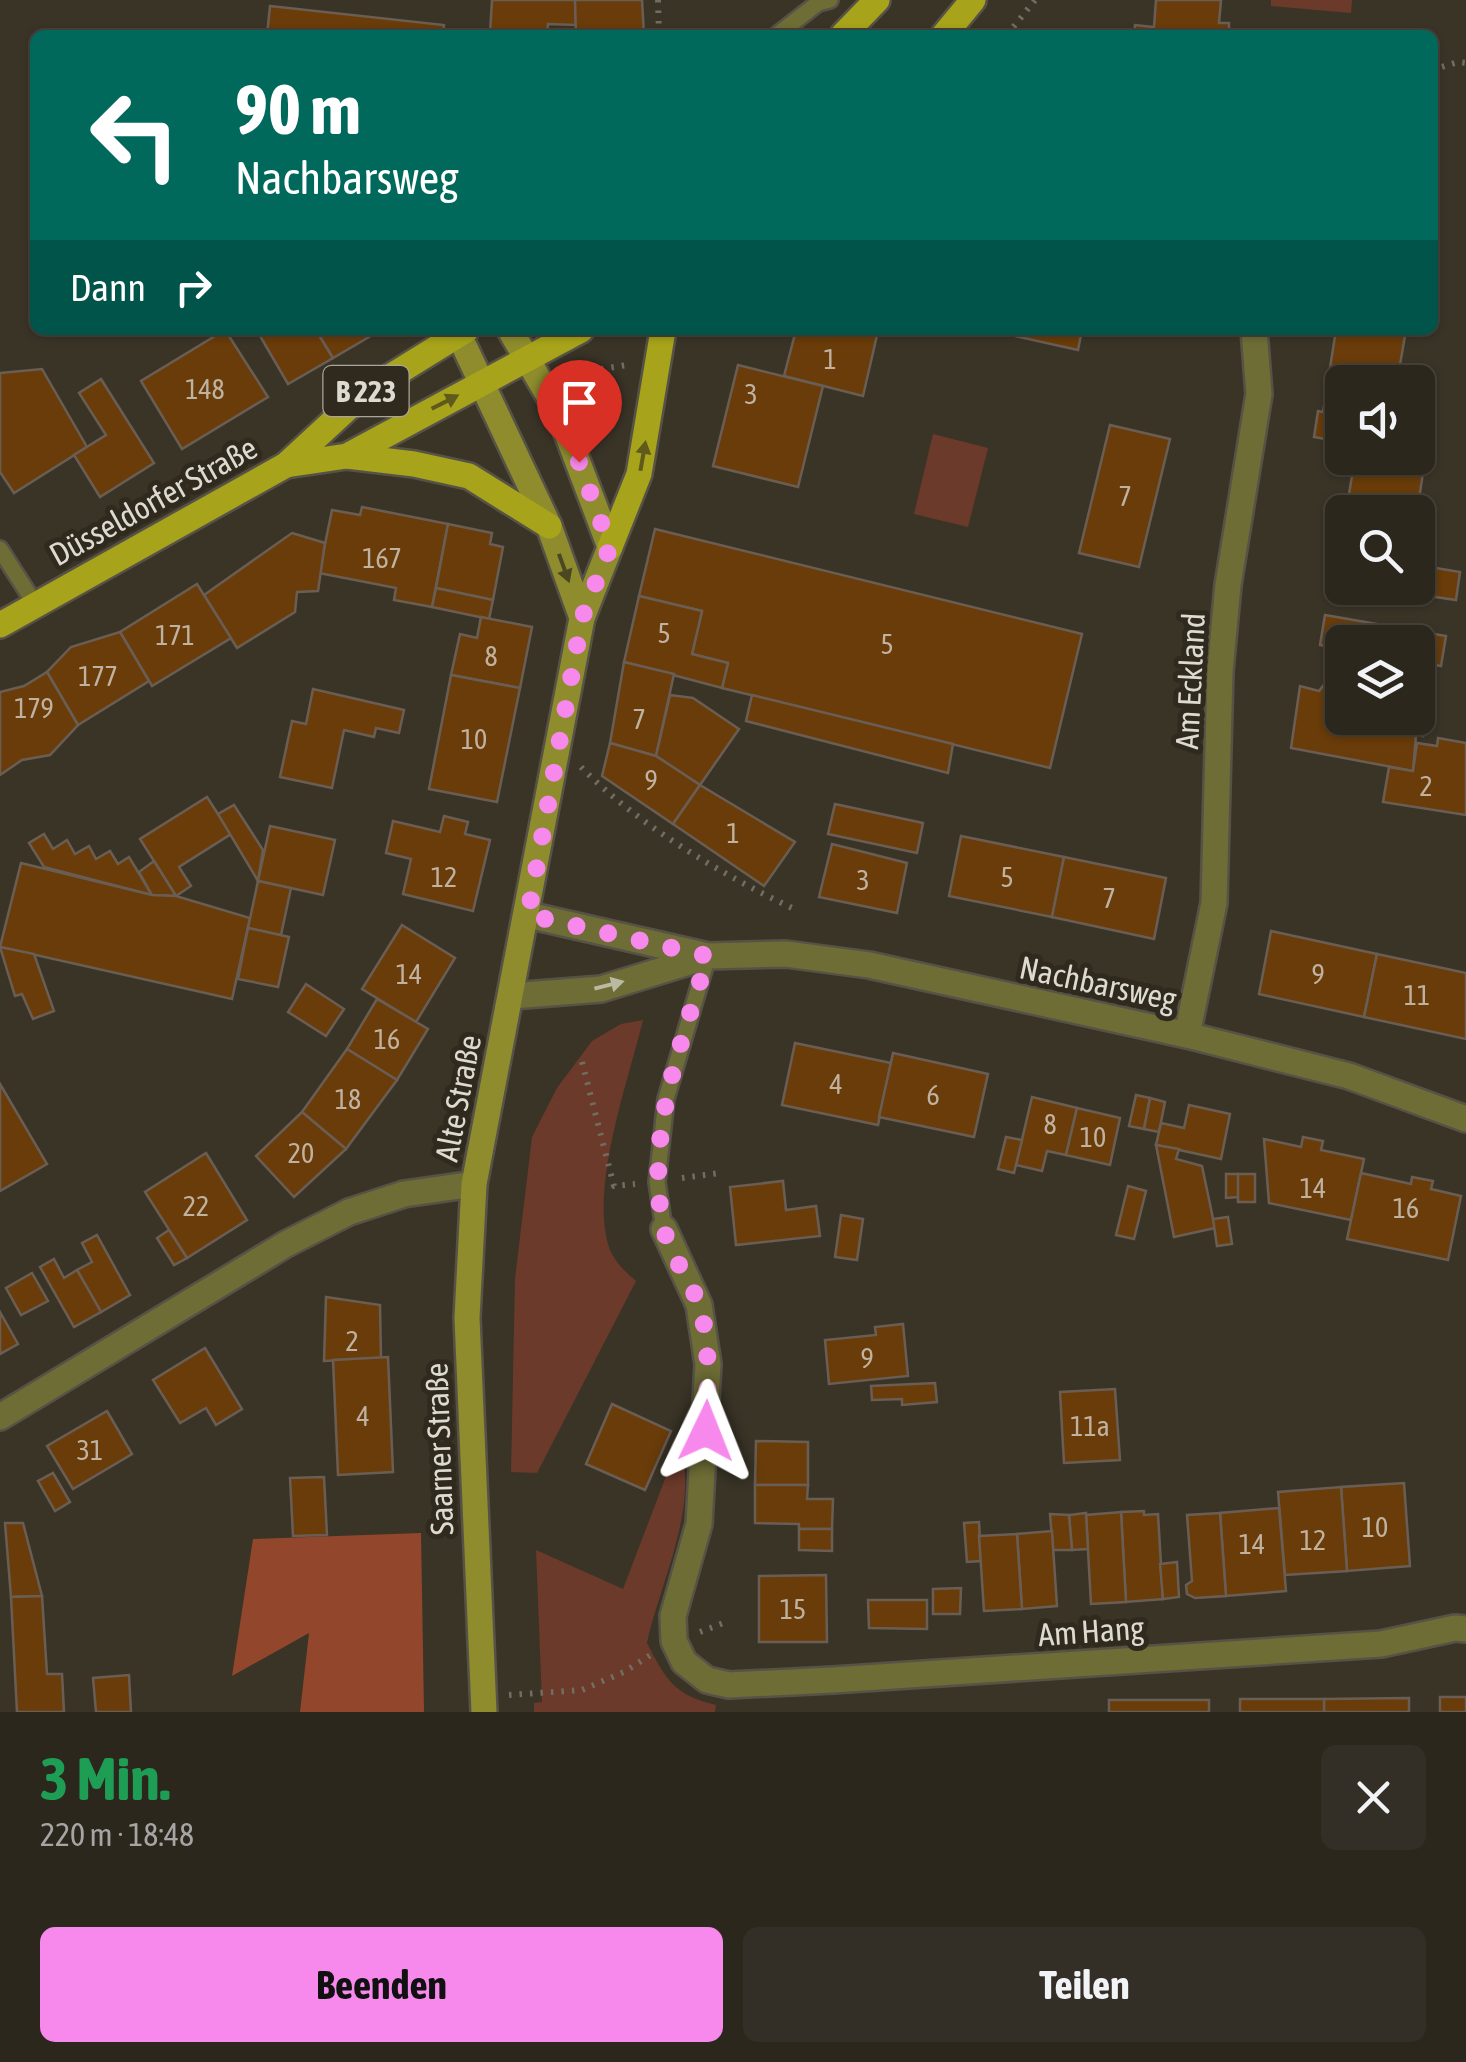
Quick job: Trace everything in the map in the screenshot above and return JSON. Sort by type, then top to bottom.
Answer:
[{"type":"main road","points":[[848,30],[878,0]]},
{"type":"main road","points":[[948,30],[974,0]]},
{"type":"main road","name":"Düsseldorfer Straße","points":[[0,625],[286,465],[364,393],[457,335]]},
{"type":"main road","name":"Alte Straße","points":[[463,335],[549,526],[582,618]]},
{"type":"main road","points":[[513,335],[560,415],[610,547]]},
{"type":"main road","name":"B 223","points":[[483,383],[572,335]]},
{"type":"main road","points":[[610,547],[640,474],[662,336]]},
{"type":"main road","name":"Düsseldorfer Straße","points":[[286,465],[347,456],[483,383]]},
{"type":"main road","points":[[347,456],[469,476],[549,526]]},
{"type":"main road","name":"Alte Straße","points":[[474,1184],[582,618],[610,547]]},
{"type":"main road","name":"Saarner Straße","points":[[474,1184],[467,1318],[484,1705]]},
{"type":"street","name":"Am Eckland","points":[[1188,1036],[1214,903],[1222,654],[1228,585],[1259,394],[1254,335]]},
{"type":"street","name":"Nachbarsweg","points":[[528,915],[708,956],[786,954],[869,965],[1349,1076],[1466,1119]]},
{"type":"street","name":"Nachbarsweg","points":[[512,996],[601,989],[708,956]]},
{"type":"street","name":"Alte Straße","points":[[0,1417],[286,1244],[348,1212],[404,1194],[474,1184]]},
{"type":"street","points":[[664,1229],[699,1305],[708,1364],[699,1524],[673,1616],[674,1641]]},
{"type":"street","name":"Am Hang","points":[[674,1641],[684,1662],[707,1680],[729,1686],[1380,1644],[1462,1623]]},
{"type":"lane","points":[[783,30],[818,3],[830,0]]},
{"type":"lane","points":[[0,549],[34,604]]},
{"type":"lane","points":[[664,1229],[657,1182],[666,1099],[708,956]]},
{"type":"path","points":[[658,0],[659,30]]},
{"type":"path","points":[[1011,30],[1035,0]]},
{"type":"path","points":[[1438,68],[1466,63]]},
{"type":"path","points":[[560,415],[588,397],[595,370],[628,365],[662,336]]},
{"type":"path","points":[[559,745],[611,798],[746,886],[792,908]]},
{"type":"path","points":[[582,1062],[614,1186],[720,1173]]},
{"type":"path","points":[[484,1705],[582,1690],[624,1672],[674,1641],[726,1622]]},
{"type":"shaded area","points":[[1271,0],[1352,0],[1351,13],[1271,6]]},
{"type":"shaded area","points":[[933,434],[988,448],[968,527],[914,514]]},
{"type":"shaded area","points":[[643,1020],[614,1132],[604,1192],[608,1244],[619,1264],[636,1281],[537,1473],[511,1472],[515,1279],[532,1137],[557,1088],[592,1041],[621,1024]]},
{"type":"shaded area","points":[[678,1445],[684,1467],[682,1517],[647,1643],[673,1684],[690,1696],[716,1705],[715,1712],[534,1712],[534,1703],[542,1702],[536,1550],[623,1589]]},
{"type":"shaded area","points":[[421,1533],[424,1712],[300,1712],[309,1633],[232,1676],[253,1539]]},
{"type":"building","points":[[492,0],[575,0],[576,25],[548,24],[547,30],[490,30]]},
{"type":"building","points":[[575,0],[642,0],[644,30],[576,30]]},
{"type":"building","points":[[1156,0],[1221,0],[1219,23],[1229,23],[1229,30],[1134,30],[1135,25],[1154,27]]},
{"type":"building","points":[[270,6],[444,25],[444,30],[268,30]]},
{"type":"building","points":[[217,335],[228,335],[268,397],[182,449],[141,381]]},
{"type":"building","points":[[319,335],[333,358],[288,384],[260,336]]},
{"type":"building","points":[[319,335],[372,335],[333,358]]},
{"type":"building","points":[[795,335],[877,335],[863,396],[784,376]]},
{"type":"building","points":[[1010,335],[1081,335],[1078,350]]},
{"type":"building","points":[[1335,335],[1405,335],[1400,365],[1330,365]]},
{"type":"building","points":[[738,365],[823,386],[798,487],[713,466]]},
{"type":"building","points":[[42,369],[87,447],[14,493],[0,472],[0,373]]},
{"type":"building","points":[[101,379],[154,463],[100,497],[74,455],[106,435],[79,393]]},
{"type":"building","points":[[1325,399],[1325,439],[1314,437],[1318,411],[1323,412]]},
{"type":"building","points":[[1110,425],[1170,439],[1139,567],[1079,553]]},
{"type":"building","points":[[1352,475],[1423,475],[1420,495],[1349,495]]},
{"type":"building","points":[[362,507],[448,524],[432,607],[394,600],[396,588],[319,573],[332,510],[360,515]]},
{"type":"building","points":[[448,524],[492,533],[490,544],[503,547],[493,600],[436,588]]},
{"type":"building","points":[[655,529],[1082,634],[1050,768],[722,688],[728,663],[692,654],[702,611],[639,596]]},
{"type":"building","points":[[292,533],[325,543],[318,591],[297,592],[295,612],[237,648],[204,595]]},
{"type":"building","points":[[1435,568],[1460,572],[1456,600],[1435,597]]},
{"type":"building","points":[[197,584],[231,638],[152,686],[120,632]]},
{"type":"building","points":[[436,588],[493,600],[489,619],[432,607]]},
{"type":"building","points":[[639,596],[702,611],[692,654],[728,663],[722,688],[624,662]]},
{"type":"building","points":[[1325,615],[1383,625],[1325,625],[1325,646],[1320,645]]},
{"type":"building","points":[[481,617],[532,627],[520,688],[451,675],[460,634],[477,638]]},
{"type":"building","points":[[120,632],[149,681],[78,725],[47,672],[71,647]]},
{"type":"building","points":[[1435,634],[1446,636],[1441,666],[1435,665]]},
{"type":"building","points":[[624,662],[674,674],[656,756],[610,743]]},
{"type":"building","points":[[47,672],[78,725],[50,755],[22,760],[0,775],[0,692],[24,686]]},
{"type":"building","points":[[451,675],[520,688],[497,802],[429,789]]},
{"type":"building","points":[[1325,683],[1325,735],[1416,735],[1413,771],[1291,748],[1300,686],[1319,691]]},
{"type":"building","points":[[313,689],[404,710],[399,733],[376,728],[374,737],[344,730],[332,788],[280,777],[292,721],[306,724]]},
{"type":"building","points":[[670,695],[693,698],[739,729],[700,785],[656,756]]},
{"type":"building","points":[[752,695],[953,744],[948,773],[746,721]]},
{"type":"building","points":[[1438,738],[1466,743],[1466,815],[1383,802],[1389,767],[1413,771],[1417,743],[1437,746]]},
{"type":"building","points":[[610,743],[656,756],[700,785],[673,824],[602,776]]},
{"type":"building","points":[[700,785],[795,842],[764,886],[673,824]]},
{"type":"building","points":[[207,797],[231,834],[179,867],[191,886],[176,896],[140,839]]},
{"type":"building","points":[[835,804],[923,823],[917,853],[828,834]]},
{"type":"building","points":[[234,805],[263,850],[258,881],[218,814]]},
{"type":"building","points":[[444,816],[468,822],[465,834],[490,840],[473,911],[403,894],[411,859],[386,853],[393,821],[440,832]]},
{"type":"building","points":[[270,826],[335,840],[323,895],[258,881]]},
{"type":"building","points":[[44,834],[53,849],[67,840],[75,854],[89,846],[96,859],[110,851],[118,864],[129,857],[152,895],[44,867],[29,843]]},
{"type":"building","points":[[961,836],[1064,857],[1052,917],[949,896]]},
{"type":"building","points":[[832,844],[907,863],[897,913],[819,897]]},
{"type":"building","points":[[1064,857],[1166,878],[1154,939],[1052,917]]},
{"type":"building","points":[[154,861],[176,896],[152,895],[139,872]]},
{"type":"building","points":[[21,863],[152,895],[176,896],[250,918],[232,999],[0,947]]},
{"type":"building","points":[[258,881],[291,888],[281,935],[248,928]]},
{"type":"building","points":[[402,925],[455,958],[416,1022],[362,989]]},
{"type":"building","points":[[248,928],[289,937],[278,987],[238,979]]},
{"type":"building","points":[[1271,931],[1377,954],[1364,1017],[1259,994]]},
{"type":"building","points":[[0,947],[34,954],[54,1011],[33,1019],[22,994],[15,996]]},
{"type":"building","points":[[1377,954],[1466,973],[1466,1039],[1364,1017]]},
{"type":"building","points":[[306,984],[344,1009],[326,1036],[288,1012]]},
{"type":"building","points":[[377,999],[428,1029],[397,1080],[347,1049]]},
{"type":"building","points":[[795,1043],[891,1063],[878,1125],[782,1105]]},
{"type":"building","points":[[347,1049],[397,1080],[346,1149],[302,1112]]},
{"type":"building","points":[[893,1053],[988,1074],[974,1137],[879,1117]]},
{"type":"building","points":[[0,1084],[47,1164],[0,1191]]},
{"type":"building","points":[[1136,1095],[1150,1098],[1144,1129],[1129,1126]]},
{"type":"building","points":[[1032,1097],[1077,1108],[1066,1155],[1047,1151],[1042,1171],[1016,1165]]},
{"type":"building","points":[[1150,1098],[1165,1102],[1159,1132],[1144,1129]]},
{"type":"building","points":[[1189,1105],[1230,1114],[1221,1159],[1156,1145],[1161,1123],[1184,1128]]},
{"type":"building","points":[[1077,1108],[1120,1118],[1110,1165],[1066,1155]]},
{"type":"building","points":[[302,1112],[346,1149],[294,1197],[256,1156]]},
{"type":"building","points":[[1006,1137],[1022,1140],[1014,1173],[998,1169]]},
{"type":"building","points":[[1303,1137],[1323,1141],[1321,1150],[1364,1159],[1351,1220],[1269,1203],[1264,1139],[1301,1147]]},
{"type":"building","points":[[1156,1145],[1179,1149],[1176,1159],[1202,1166],[1215,1228],[1174,1237]]},
{"type":"building","points":[[206,1153],[247,1220],[187,1258],[145,1192]]},
{"type":"building","points":[[1361,1173],[1411,1184],[1412,1177],[1433,1181],[1431,1189],[1461,1196],[1448,1260],[1347,1239]]},
{"type":"building","points":[[1226,1174],[1238,1174],[1239,1197],[1226,1198]]},
{"type":"building","points":[[1238,1174],[1255,1174],[1255,1202],[1238,1202]]},
{"type":"building","points":[[783,1181],[786,1210],[816,1206],[820,1236],[736,1245],[730,1187]]},
{"type":"building","points":[[1128,1186],[1146,1191],[1134,1239],[1116,1235]]},
{"type":"building","points":[[841,1215],[863,1219],[857,1260],[835,1257]]},
{"type":"building","points":[[1228,1217],[1232,1244],[1217,1246],[1213,1219]]},
{"type":"building","points":[[169,1230],[187,1258],[174,1265],[157,1238]]},
{"type":"building","points":[[97,1235],[130,1295],[101,1312],[77,1270],[92,1262],[82,1243]]},
{"type":"building","points":[[54,1259],[64,1278],[77,1270],[101,1312],[74,1327],[40,1267]]},
{"type":"building","points":[[32,1273],[48,1301],[21,1315],[6,1288]]},
{"type":"building","points":[[326,1297],[380,1305],[381,1358],[324,1361]]},
{"type":"building","points":[[0,1312],[18,1344],[0,1354]]},
{"type":"building","points":[[903,1324],[908,1376],[829,1384],[825,1340],[876,1335],[875,1327]]},
{"type":"building","points":[[205,1348],[242,1409],[216,1425],[206,1408],[180,1423],[153,1380]]},
{"type":"building","points":[[388,1357],[393,1472],[338,1475],[333,1360]]},
{"type":"building","points":[[935,1383],[937,1402],[902,1405],[902,1399],[872,1400],[871,1386]]},
{"type":"building","points":[[1115,1389],[1120,1460],[1064,1463],[1060,1392]]},
{"type":"building","points":[[612,1404],[671,1431],[645,1490],[586,1464]]},
{"type":"building","points":[[107,1411],[132,1454],[73,1489],[47,1446]]},
{"type":"building","points":[[756,1441],[808,1442],[808,1485],[755,1485]]},
{"type":"building","points":[[53,1473],[70,1502],[55,1511],[38,1481]]},
{"type":"building","points":[[324,1477],[327,1535],[293,1536],[290,1478]]},
{"type":"building","points":[[1404,1483],[1410,1566],[1347,1571],[1341,1487]]},
{"type":"building","points":[[755,1485],[808,1485],[807,1499],[833,1499],[832,1529],[755,1523]]},
{"type":"building","points":[[1341,1487],[1347,1571],[1285,1575],[1278,1492]]},
{"type":"building","points":[[1279,1508],[1286,1591],[1226,1596],[1220,1513]]},
{"type":"building","points":[[1144,1511],[1144,1515],[1158,1514],[1163,1599],[1126,1602],[1121,1512]]},
{"type":"building","points":[[1121,1512],[1126,1602],[1091,1604],[1086,1515]]},
{"type":"building","points":[[1086,1513],[1088,1549],[1072,1550],[1069,1515]]},
{"type":"building","points":[[1220,1513],[1226,1596],[1195,1598],[1187,1594],[1186,1585],[1192,1581],[1187,1515]]},
{"type":"building","points":[[1050,1514],[1069,1515],[1072,1550],[1053,1550]]},
{"type":"building","points":[[979,1522],[981,1561],[967,1562],[964,1523]]},
{"type":"building","points":[[5,1523],[23,1523],[42,1596],[11,1597]]},
{"type":"building","points":[[799,1529],[832,1529],[832,1551],[799,1550]]},
{"type":"building","points":[[1052,1531],[1057,1606],[1022,1609],[1017,1534]]},
{"type":"building","points":[[1017,1534],[1022,1609],[984,1611],[979,1536]]},
{"type":"building","points":[[1177,1562],[1179,1597],[1163,1599],[1160,1564]]},
{"type":"building","points":[[826,1575],[827,1642],[759,1642],[759,1576]]},
{"type":"building","points":[[961,1588],[960,1614],[933,1614],[933,1589]]},
{"type":"building","points":[[42,1596],[47,1674],[62,1674],[64,1712],[17,1712],[11,1597]]},
{"type":"building","points":[[868,1600],[927,1600],[927,1629],[869,1628]]},
{"type":"building","points":[[129,1675],[131,1712],[96,1712],[93,1678]]},
{"type":"building","points":[[1440,1697],[1466,1697],[1466,1712],[1440,1712]]},
{"type":"building","points":[[1409,1698],[1409,1712],[1324,1712],[1324,1699]]},
{"type":"building","points":[[1240,1699],[1324,1699],[1324,1712],[1240,1712]]},
{"type":"building","points":[[1109,1700],[1209,1700],[1209,1712],[1109,1712]]},
{"type":"route","points":[[579,462],[610,547],[582,618],[528,915],[708,956],[666,1099],[657,1182],[664,1229],[699,1305],[708,1364],[706,1431]]}]
